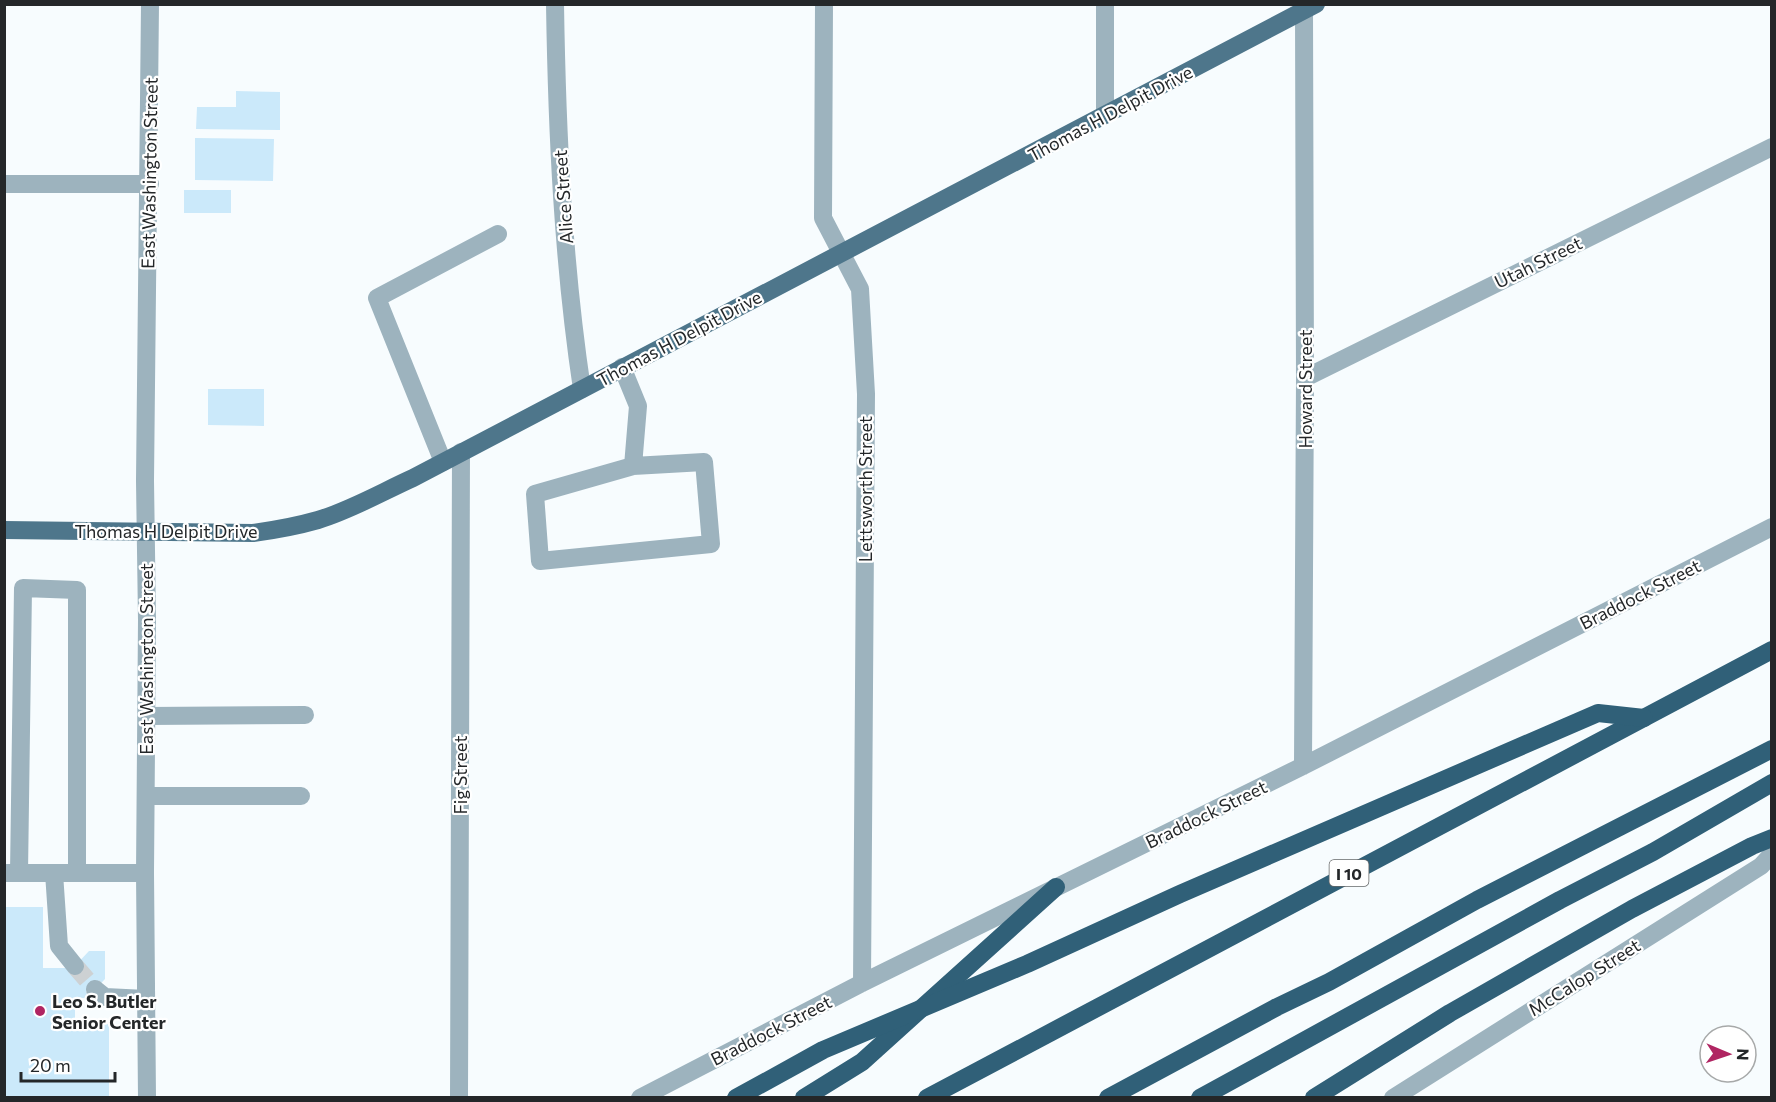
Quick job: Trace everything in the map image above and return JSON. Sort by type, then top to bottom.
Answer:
[{"type":"highway","name":"I 10","points":[[927,1098],[1772,650]]},
{"type":"highway","points":[[736,1098],[823,1050],[1027,964],[1180,894],[1598,713],[1644,718]]},
{"type":"highway","points":[[1108,1098],[1277,1007],[1329,982],[1477,900],[1772,749]]},
{"type":"highway","points":[[1200,1098],[1560,900],[1653,852],[1772,783]]},
{"type":"highway","points":[[1314,1098],[1450,1013],[1622,915],[1752,846],[1772,838]]},
{"type":"highway","points":[[804,1098],[862,1062],[1056,887]]},
{"type":"main road","name":"Thomas H Delpit Drive","points":[[4,530],[254,533],[290,528],[346,510],[413,478],[1310,8]]},
{"type":"street","name":"East Washington Street","points":[[147,1098],[145,873],[150,4]]},
{"type":"street","name":"Alice Street","points":[[555,4],[556,79],[562,184],[575,341],[582,389]]},
{"type":"street","name":"Lettsworth Street","points":[[824,4],[823,218],[860,289],[866,394],[862,983]]},
{"type":"street","points":[[1105,4],[1105,116]]},
{"type":"street","name":"Howard Street","points":[[1303,766],[1310,8]]},
{"type":"street","name":"Utah Street","points":[[1305,378],[1772,147]]},
{"type":"street","points":[[4,184],[150,184]]},
{"type":"street","points":[[443,462],[377,298],[498,234]]},
{"type":"street","points":[[622,367],[638,406],[633,466]]},
{"type":"street","name":"Fig Street","points":[[459,1098],[461,452]]},
{"type":"street","points":[[704,462],[711,544],[540,561],[535,494],[633,466],[704,462]]},
{"type":"street","name":"Braddock Street","points":[[640,1098],[862,983],[1303,766],[1772,527]]},
{"type":"street","points":[[77,873],[77,590],[23,588],[12,873],[77,873],[145,873]]},
{"type":"street","points":[[147,716],[305,715]]},
{"type":"street","points":[[146,796],[301,796]]},
{"type":"street","name":"McCalop Street","points":[[1394,1098],[1761,866],[1772,854]]},
{"type":"street","points":[[54,873],[59,946],[75,966]]},
{"type":"street","points":[[95,989],[105,997],[146,999]]},
{"type":"building","points":[[236,91],[280,92],[280,130],[196,129],[197,107],[236,107]]},
{"type":"building","points":[[195,138],[274,139],[273,181],[195,180]]},
{"type":"building","points":[[184,190],[231,190],[231,213],[184,213]]},
{"type":"building","points":[[208,389],[264,389],[264,426],[208,425]]},
{"type":"building","name":"Leo S. Butler Senior Center","points":[[4,907],[43,907],[43,968],[73,968],[89,951],[105,951],[105,979],[87,998],[75,998],[75,1024],[109,1024],[109,1098],[4,1098]]},
{"type":"tunnel","points":[[75,966],[95,989]]},
{"type":"place","name":"Leo S. Butler Senior Center","points":[[40,1011]]}]
